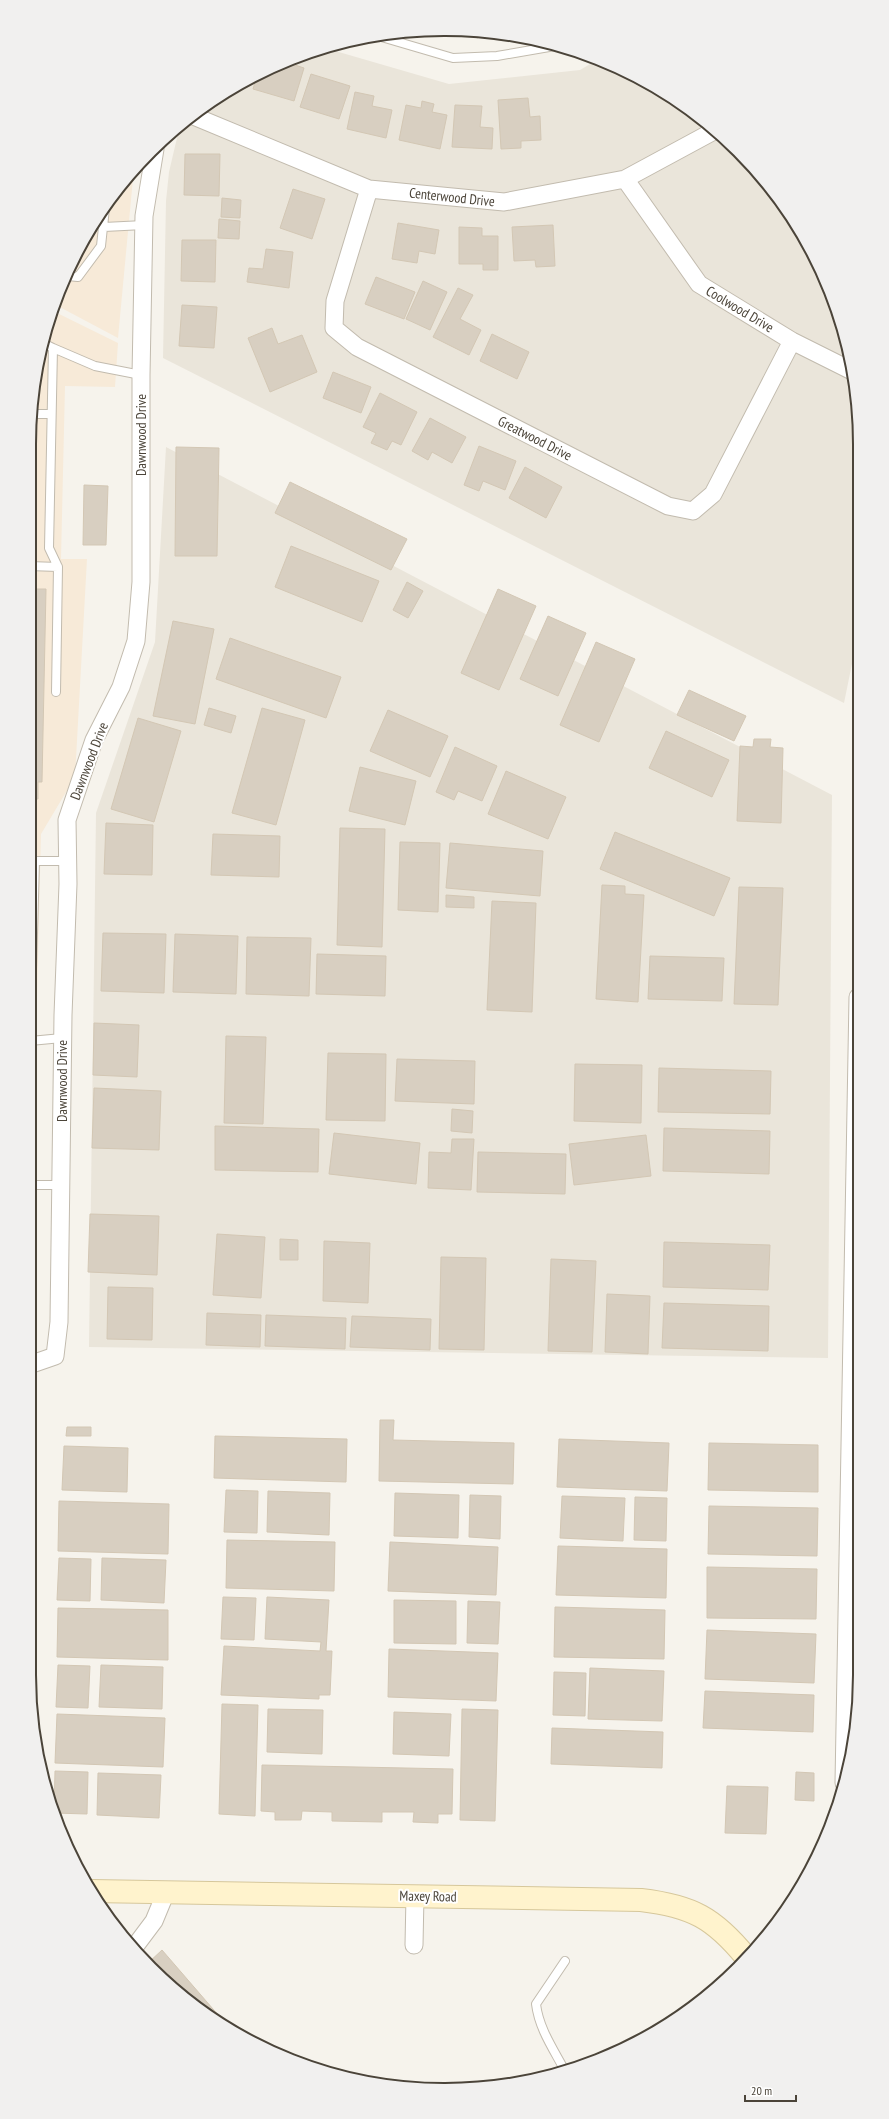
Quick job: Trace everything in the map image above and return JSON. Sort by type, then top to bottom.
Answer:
[{"type":"street","name":"Centerwood Drive","points":[[199,118],[369,189],[504,202],[625,179],[709,133]]},
{"type":"street","name":"Dawnwood Drive","points":[[36,1363],[55,1356],[59,1322],[62,1038],[68,861],[67,820],[94,740],[121,687],[136,640],[141,582],[140,375],[144,226],[154,158]]},
{"type":"street","name":"Coolwood Drive","points":[[625,179],[699,284],[792,341],[846,368]]},
{"type":"street","name":"Greatwood Drive","points":[[369,189],[335,301],[334,328],[357,347],[668,506],[693,511],[713,494],[792,341]]},
{"type":"street","points":[[852,1702],[853,1674]]},
{"type":"street","name":"Maxey Road","points":[[99,1891],[641,1900],[663,1902],[690,1909],[712,1922],[732,1940],[743,1953]]},
{"type":"street","points":[[137,1944],[154,1921],[166,1892]]},
{"type":"street","points":[[414,1945],[415,1896]]},
{"type":"lane","points":[[389,39],[453,58],[497,56],[542,48]]},
{"type":"lane","points":[[72,276],[78,276],[101,246],[104,219]]},
{"type":"lane","points":[[104,227],[144,226]]},
{"type":"lane","points":[[48,346],[96,366],[140,375]]},
{"type":"lane","points":[[53,348],[50,414],[48,548],[58,567],[56,692]]},
{"type":"lane","points":[[37,414],[50,414]]},
{"type":"lane","points":[[36,566],[58,567]]},
{"type":"lane","points":[[36,861],[68,861]]},
{"type":"lane","points":[[36,1040],[62,1038]]},
{"type":"lane","points":[[36,1185],[61,1185]]},
{"type":"lane","points":[[562,2065],[537,2016],[536,2004],[565,1961]]},
{"type":"shaded area","points":[[336,51],[449,84],[580,70],[591,63],[625,78],[649,91],[693,120],[714,137],[752,175],[784,218],[798,240],[822,288],[839,339],[850,391],[853,444],[853,659],[844,703],[163,358],[166,201],[169,172],[178,135],[196,120],[240,91],[264,78],[288,67]]},
{"type":"shaded area","points":[[133,180],[118,338],[60,307],[78,264],[91,240],[120,196]]},
{"type":"shaded area","points":[[58,313],[118,343],[115,387],[65,386],[61,559],[87,559],[75,777],[41,834],[36,1039],[36,444],[39,391],[50,339]]},
{"type":"shaded area","points":[[166,447],[832,795],[828,1358],[89,1347],[96,813],[155,642]]},
{"type":"building","points":[[294,65],[304,68],[294,101],[253,89],[255,83],[288,67]]},
{"type":"building","points":[[311,74],[350,86],[339,119],[300,107]]},
{"type":"building","points":[[355,92],[374,96],[372,106],[392,110],[386,138],[347,129]]},
{"type":"building","points":[[528,98],[530,117],[540,116],[541,140],[521,141],[521,148],[501,149],[498,100]]},
{"type":"building","points":[[422,101],[434,104],[432,112],[447,115],[440,149],[399,140],[406,105],[421,108]]},
{"type":"building","points":[[455,105],[482,106],[480,127],[493,128],[492,149],[452,147]]},
{"type":"building","points":[[185,154],[220,154],[219,196],[184,195]]},
{"type":"building","points":[[293,189],[325,199],[312,239],[280,228]]},
{"type":"building","points":[[222,198],[241,200],[240,218],[221,217]]},
{"type":"building","points":[[219,219],[240,221],[239,239],[218,238]]},
{"type":"building","points":[[398,223],[439,230],[435,254],[419,251],[417,263],[392,259]]},
{"type":"building","points":[[553,225],[555,266],[536,267],[535,260],[514,261],[512,227]]},
{"type":"building","points":[[459,227],[482,228],[482,236],[498,236],[498,270],[483,270],[483,264],[459,264]]},
{"type":"building","points":[[182,240],[216,240],[215,282],[181,281]]},
{"type":"building","points":[[266,249],[293,252],[289,288],[247,282],[249,268],[263,269]]},
{"type":"building","points":[[376,277],[415,292],[404,319],[365,304]]},
{"type":"building","points":[[423,281],[447,292],[430,330],[406,319]]},
{"type":"building","points":[[458,288],[473,295],[460,319],[481,330],[469,355],[433,337]]},
{"type":"building","points":[[182,305],[217,307],[214,348],[179,346]]},
{"type":"building","points":[[272,328],[278,344],[302,335],[317,372],[270,392],[248,338]]},
{"type":"building","points":[[492,334],[529,352],[517,379],[480,361]]},
{"type":"building","points":[[333,372],[371,387],[361,413],[323,398]]},
{"type":"building","points":[[380,393],[417,412],[401,445],[392,441],[387,450],[371,443],[376,433],[363,427]]},
{"type":"building","points":[[430,418],[466,437],[452,463],[432,452],[428,460],[412,451]]},
{"type":"building","points":[[479,446],[516,461],[505,490],[483,481],[479,491],[464,485]]},
{"type":"building","points":[[176,447],[219,448],[217,556],[175,556]]},
{"type":"building","points":[[525,467],[562,487],[546,518],[509,498]]},
{"type":"building","points":[[290,482],[407,539],[391,570],[275,513]]},
{"type":"building","points":[[84,485],[108,486],[106,545],[83,545]]},
{"type":"building","points":[[291,546],[379,581],[362,622],[275,587]]},
{"type":"building","points":[[407,582],[423,591],[408,618],[393,610]]},
{"type":"building","points":[[36,589],[46,589],[42,782],[38,782],[38,799],[36,799]]},
{"type":"building","points":[[498,589],[536,606],[499,690],[461,673]]},
{"type":"building","points":[[548,616],[586,633],[558,696],[520,679]]},
{"type":"building","points":[[173,621],[214,629],[195,724],[153,716]]},
{"type":"building","points":[[230,638],[341,677],[326,718],[216,679]]},
{"type":"building","points":[[596,642],[635,659],[599,742],[560,725]]},
{"type":"building","points":[[689,690],[746,716],[734,741],[677,715]]},
{"type":"building","points":[[209,708],[236,716],[231,733],[204,725]]},
{"type":"building","points":[[262,708],[305,720],[276,825],[232,813]]},
{"type":"building","points":[[388,710],[448,736],[430,777],[370,751]]},
{"type":"building","points":[[138,718],[181,731],[154,822],[111,809]]},
{"type":"building","points":[[666,731],[729,760],[712,797],[649,768]]},
{"type":"building","points":[[754,739],[771,739],[770,747],[783,748],[781,823],[737,821],[740,746],[753,747]]},
{"type":"building","points":[[455,747],[497,766],[482,801],[458,791],[454,800],[436,792]]},
{"type":"building","points":[[360,767],[416,781],[405,825],[349,811]]},
{"type":"building","points":[[506,771],[566,797],[548,839],[488,814]]},
{"type":"building","points":[[106,823],[153,825],[152,875],[104,874]]},
{"type":"building","points":[[340,828],[385,829],[382,947],[337,945]]},
{"type":"building","points":[[615,832],[730,878],[714,916],[600,869]]},
{"type":"building","points":[[213,834],[280,836],[279,877],[211,875]]},
{"type":"building","points":[[400,842],[440,843],[438,912],[398,910]]},
{"type":"building","points":[[450,843],[543,851],[540,896],[446,888]]},
{"type":"building","points":[[602,885],[625,886],[625,894],[644,895],[638,1002],[596,999]]},
{"type":"building","points":[[739,887],[783,888],[778,1005],[734,1004]]},
{"type":"building","points":[[446,895],[474,897],[474,908],[446,907]]},
{"type":"building","points":[[492,901],[536,903],[532,1012],[487,1010]]},
{"type":"building","points":[[103,933],[166,934],[164,993],[101,991]]},
{"type":"building","points":[[175,934],[238,936],[236,994],[173,992]]},
{"type":"building","points":[[247,937],[311,938],[309,996],[246,994]]},
{"type":"building","points":[[317,954],[386,956],[385,996],[316,994]]},
{"type":"building","points":[[650,956],[724,958],[722,1001],[648,999]]},
{"type":"building","points":[[94,1023],[139,1025],[137,1077],[93,1075]]},
{"type":"building","points":[[226,1036],[266,1037],[263,1124],[224,1123]]},
{"type":"building","points":[[328,1053],[386,1054],[385,1121],[326,1120]]},
{"type":"building","points":[[397,1059],[475,1061],[474,1104],[395,1101]]},
{"type":"building","points":[[575,1064],[642,1065],[641,1123],[574,1121]]},
{"type":"building","points":[[659,1068],[771,1071],[770,1114],[658,1112]]},
{"type":"building","points":[[94,1088],[161,1091],[159,1150],[92,1148]]},
{"type":"building","points":[[452,1109],[473,1111],[472,1133],[451,1131]]},
{"type":"building","points":[[215,1126],[319,1129],[318,1172],[215,1170]]},
{"type":"building","points":[[664,1128],[770,1131],[769,1174],[663,1171]]},
{"type":"building","points":[[334,1133],[420,1143],[416,1184],[329,1174]]},
{"type":"building","points":[[646,1135],[651,1176],[574,1185],[569,1144]]},
{"type":"building","points":[[452,1139],[474,1139],[471,1190],[428,1188],[429,1152],[451,1153]]},
{"type":"building","points":[[478,1152],[566,1154],[565,1194],[477,1192]]},
{"type":"building","points":[[90,1214],[159,1216],[157,1275],[88,1272]]},
{"type":"building","points":[[217,1234],[265,1237],[261,1298],[213,1295]]},
{"type":"building","points":[[280,1239],[298,1240],[298,1260],[280,1260]]},
{"type":"building","points":[[324,1241],[370,1243],[368,1303],[323,1301]]},
{"type":"building","points":[[664,1242],[770,1245],[768,1290],[663,1287]]},
{"type":"building","points":[[441,1257],[486,1258],[484,1350],[439,1349]]},
{"type":"building","points":[[551,1259],[596,1261],[592,1352],[548,1351]]},
{"type":"building","points":[[108,1287],[153,1288],[152,1340],[107,1339]]},
{"type":"building","points":[[607,1294],[650,1296],[648,1354],[605,1352]]},
{"type":"building","points":[[664,1303],[769,1306],[768,1351],[662,1348]]},
{"type":"building","points":[[207,1313],[261,1315],[260,1347],[206,1345]]},
{"type":"building","points":[[266,1315],[346,1318],[345,1349],[265,1346]]},
{"type":"building","points":[[352,1316],[431,1319],[430,1350],[350,1347]]},
{"type":"building","points":[[380,1420],[394,1420],[393,1440],[514,1443],[513,1484],[379,1481]]},
{"type":"building","points":[[67,1427],[91,1427],[91,1436],[66,1436]]},
{"type":"building","points":[[215,1436],[347,1439],[346,1482],[214,1478]]},
{"type":"building","points":[[559,1439],[669,1443],[667,1491],[557,1487]]},
{"type":"building","points":[[709,1443],[818,1445],[818,1492],[708,1490]]},
{"type":"building","points":[[64,1446],[128,1448],[127,1492],[62,1490]]},
{"type":"building","points":[[226,1490],[258,1491],[257,1533],[224,1532]]},
{"type":"building","points":[[268,1491],[330,1493],[329,1535],[267,1532]]},
{"type":"building","points":[[395,1493],[459,1495],[458,1538],[394,1536]]},
{"type":"building","points":[[470,1495],[501,1496],[500,1539],[469,1537]]},
{"type":"building","points":[[562,1496],[625,1498],[623,1541],[560,1538]]},
{"type":"building","points":[[635,1497],[667,1498],[666,1541],[634,1540]]},
{"type":"building","points":[[59,1501],[169,1504],[168,1554],[58,1551]]},
{"type":"building","points":[[709,1506],[818,1508],[817,1556],[708,1554]]},
{"type":"building","points":[[227,1540],[335,1542],[334,1591],[226,1588]]},
{"type":"building","points":[[390,1542],[498,1547],[496,1595],[388,1591]]},
{"type":"building","points":[[558,1546],[667,1549],[666,1598],[556,1595]]},
{"type":"building","points":[[59,1558],[91,1559],[90,1601],[57,1600]]},
{"type":"building","points":[[102,1558],[166,1560],[164,1603],[101,1600]]},
{"type":"building","points":[[707,1567],[817,1569],[816,1619],[707,1618]]},
{"type":"building","points":[[223,1597],[256,1598],[254,1640],[221,1639]]},
{"type":"building","points":[[267,1597],[329,1600],[326,1651],[332,1651],[330,1695],[319,1695],[319,1699],[221,1695],[224,1646],[320,1651],[321,1642],[265,1639]]},
{"type":"building","points":[[394,1600],[456,1601],[456,1644],[394,1643]]},
{"type":"building","points":[[468,1601],[500,1602],[498,1644],[467,1643]]},
{"type":"building","points":[[555,1607],[665,1610],[664,1659],[554,1657]]},
{"type":"building","points":[[58,1608],[168,1610],[168,1660],[57,1657]]},
{"type":"building","points":[[707,1630],[816,1634],[814,1683],[705,1679]]},
{"type":"building","points":[[389,1649],[498,1653],[496,1701],[388,1697]]},
{"type":"building","points":[[58,1665],[90,1666],[88,1708],[56,1707]]},
{"type":"building","points":[[101,1665],[163,1667],[162,1709],[99,1707]]},
{"type":"building","points":[[590,1668],[664,1671],[662,1721],[588,1719]]},
{"type":"building","points":[[554,1672],[586,1673],[585,1716],[553,1715]]},
{"type":"building","points":[[705,1691],[814,1695],[813,1732],[703,1728]]},
{"type":"building","points":[[222,1704],[258,1705],[255,1816],[219,1814]]},
{"type":"building","points":[[268,1709],[323,1710],[322,1754],[267,1752]]},
{"type":"building","points":[[462,1709],[498,1710],[495,1821],[460,1820]]},
{"type":"building","points":[[394,1712],[451,1714],[449,1756],[393,1754]]},
{"type":"building","points":[[57,1714],[165,1718],[163,1767],[55,1763]]},
{"type":"building","points":[[552,1728],[663,1732],[662,1768],[551,1764]]},
{"type":"building","points":[[262,1765],[453,1769],[452,1814],[438,1814],[438,1823],[413,1822],[414,1812],[382,1812],[382,1822],[332,1821],[332,1812],[302,1811],[301,1820],[275,1820],[275,1812],[261,1811]]},
{"type":"building","points":[[55,1771],[88,1772],[87,1814],[61,1813],[54,1794]]},
{"type":"building","points":[[796,1772],[814,1773],[814,1801],[795,1800]]},
{"type":"building","points":[[98,1773],[161,1775],[159,1818],[97,1815]]},
{"type":"building","points":[[727,1786],[768,1787],[766,1834],[725,1833]]},
{"type":"building","points":[[162,1950],[216,2013],[175,1982],[152,1959]]}]
